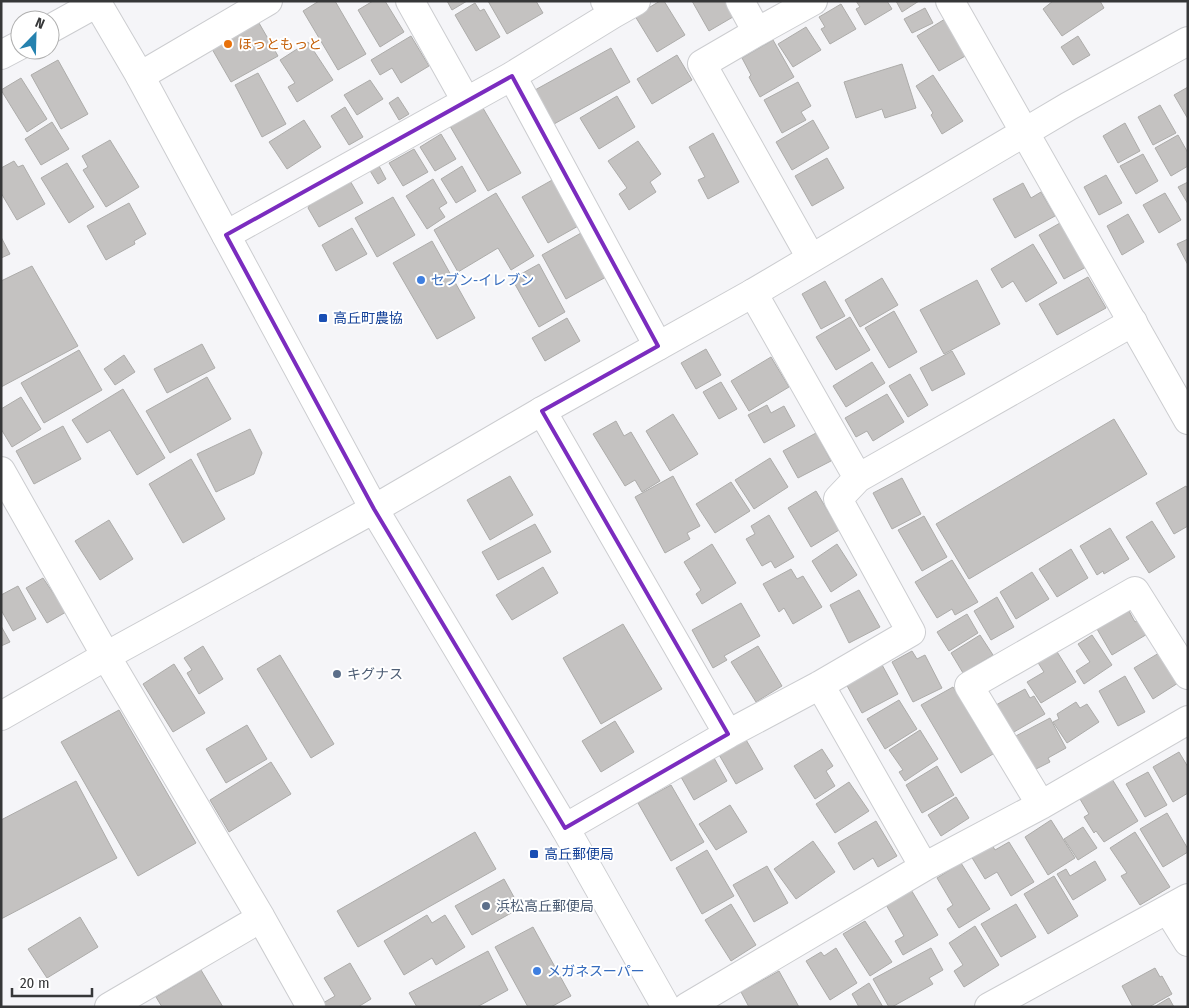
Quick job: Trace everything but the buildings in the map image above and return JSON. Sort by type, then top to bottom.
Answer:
[{"type":"street","points":[[140,76],[268,1]]},
{"type":"street","points":[[410,1],[466,101]]},
{"type":"street","points":[[740,1],[757,32]]},
{"type":"street","points":[[811,258],[702,64],[813,1]]},
{"type":"street","points":[[950,1],[1188,420]]},
{"type":"street","points":[[60,23],[97,2],[140,76],[374,509],[565,828],[666,1007]]},
{"type":"street","points":[[226,235],[512,76],[618,6]]},
{"type":"street","points":[[1,716],[106,656],[374,509],[542,410],[753,293],[1069,106],[1188,41]]},
{"type":"street","points":[[512,76],[658,346]]},
{"type":"street","points":[[753,293],[858,478]]},
{"type":"street","points":[[565,828],[911,632],[838,499],[858,478],[1133,322]]},
{"type":"street","points":[[542,410],[728,734]]},
{"type":"street","points":[[1,471],[106,656],[261,918],[311,1007]]},
{"type":"street","points":[[1041,806],[969,686],[1135,591],[1188,675]]},
{"type":"street","points":[[820,685],[924,867]]},
{"type":"street","points":[[687,1007],[924,867],[1041,806],[1188,720]]},
{"type":"street","points":[[989,1007],[1178,904],[1188,942]]},
{"type":"street","points":[[109,1007],[261,918]]},
{"type":"highlighted area","points":[[512,76],[658,346],[542,411],[728,734],[565,828],[374,509],[226,235]]},
{"type":"place","name":"ほっともっと","points":[[228,44]]},
{"type":"place","name":"セブン-イレブン","points":[[421,280]]},
{"type":"place","name":"高丘町農協","points":[[323,318]]},
{"type":"place","name":"キグナス","points":[[337,674]]},
{"type":"place","name":"高丘郵便局","points":[[534,854]]},
{"type":"place","name":"浜松高丘郵便局","points":[[486,906]]},
{"type":"place","name":"メガネスーパー","points":[[537,971]]}]
